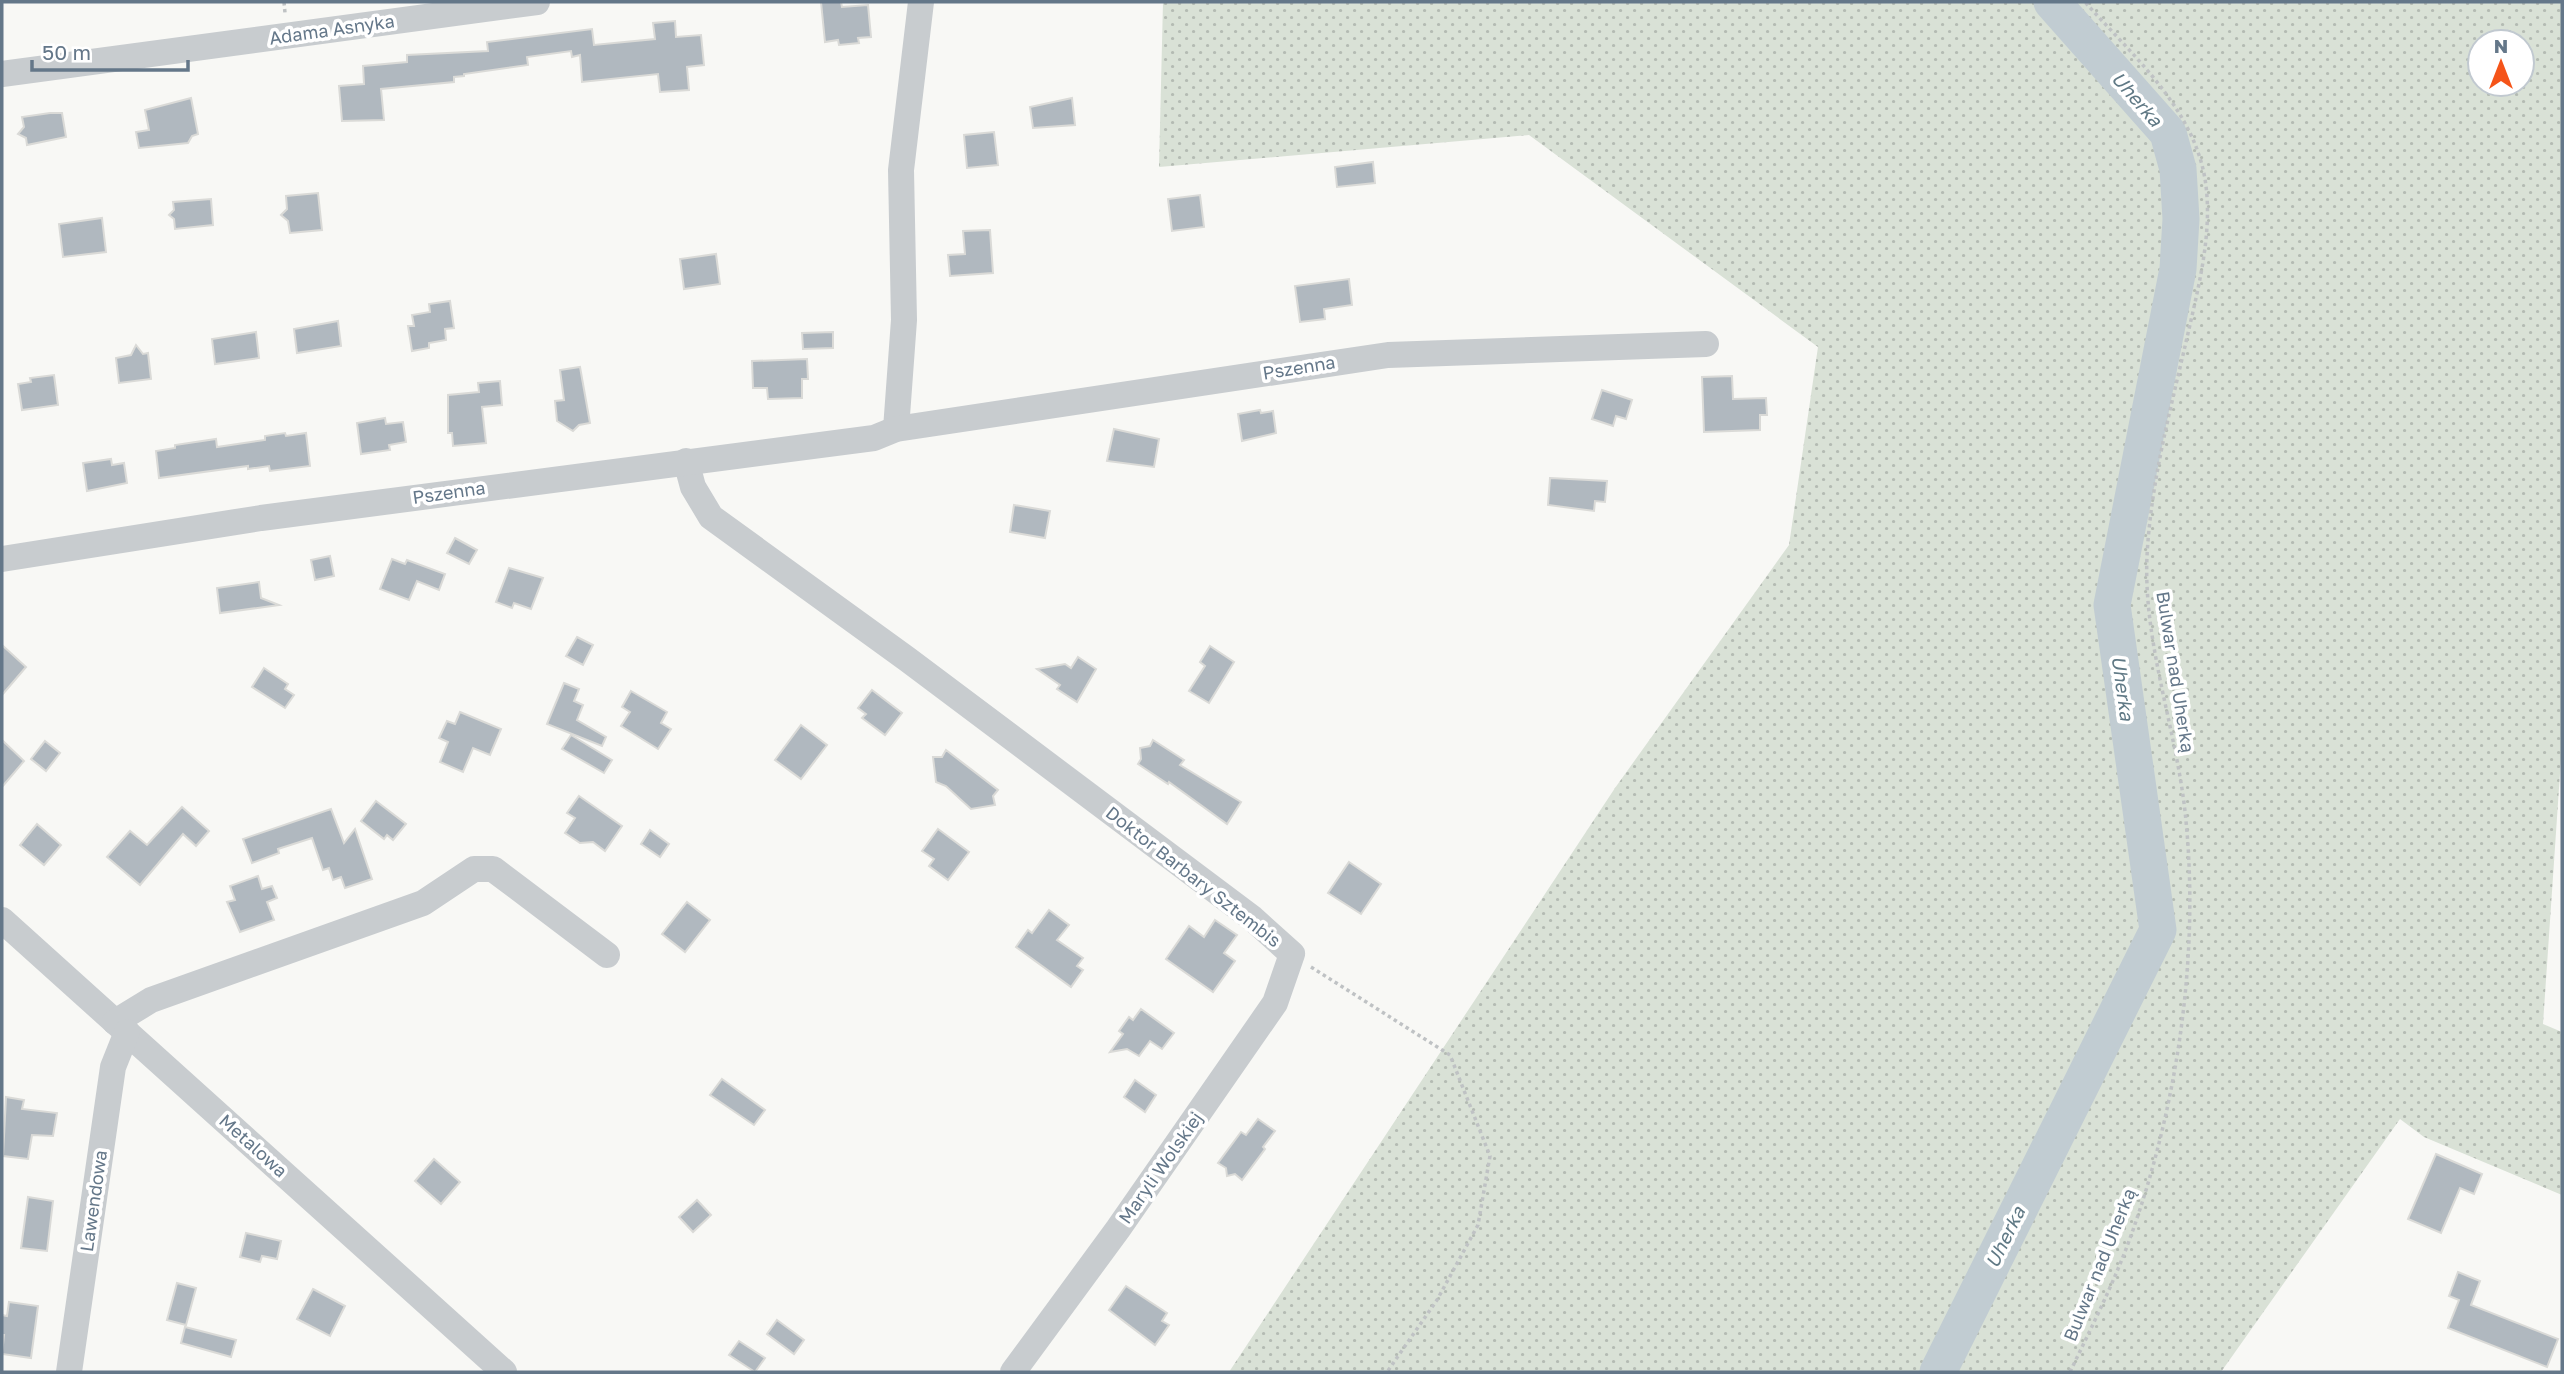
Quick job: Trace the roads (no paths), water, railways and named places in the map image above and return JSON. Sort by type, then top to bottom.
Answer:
[{"type":"street","name":"Adama Asnyka","points":[[2,74],[537,2]]},
{"type":"street","points":[[896,429],[904,320],[901,170],[921,2]]},
{"type":"street","name":"Pszenna","points":[[2,559],[261,519],[874,438],[896,429],[1388,355],[1706,344]]},
{"type":"street","name":"Doktor Barbary Sztembis","points":[[686,461],[692,487],[711,517],[907,659],[1230,902],[1292,954]]},
{"type":"street","points":[[121,1027],[151,1000],[423,903],[474,869],[493,869],[607,955]]},
{"type":"street","name":"Metalowa","points":[[2,920],[504,1372]]},
{"type":"street","name":"Maryli Wolskiej","points":[[1013,1372],[1118,1230],[1275,1003],[1292,954]]},
{"type":"street","name":"Lawendowa","points":[[69,1372],[121,1027]]},
{"type":"waterway","name":"Uherka","points":[[1938,1372],[2158,930],[2112,605],[2178,269],[2181,219],[2178,169],[2168,133],[2052,2]]}]
